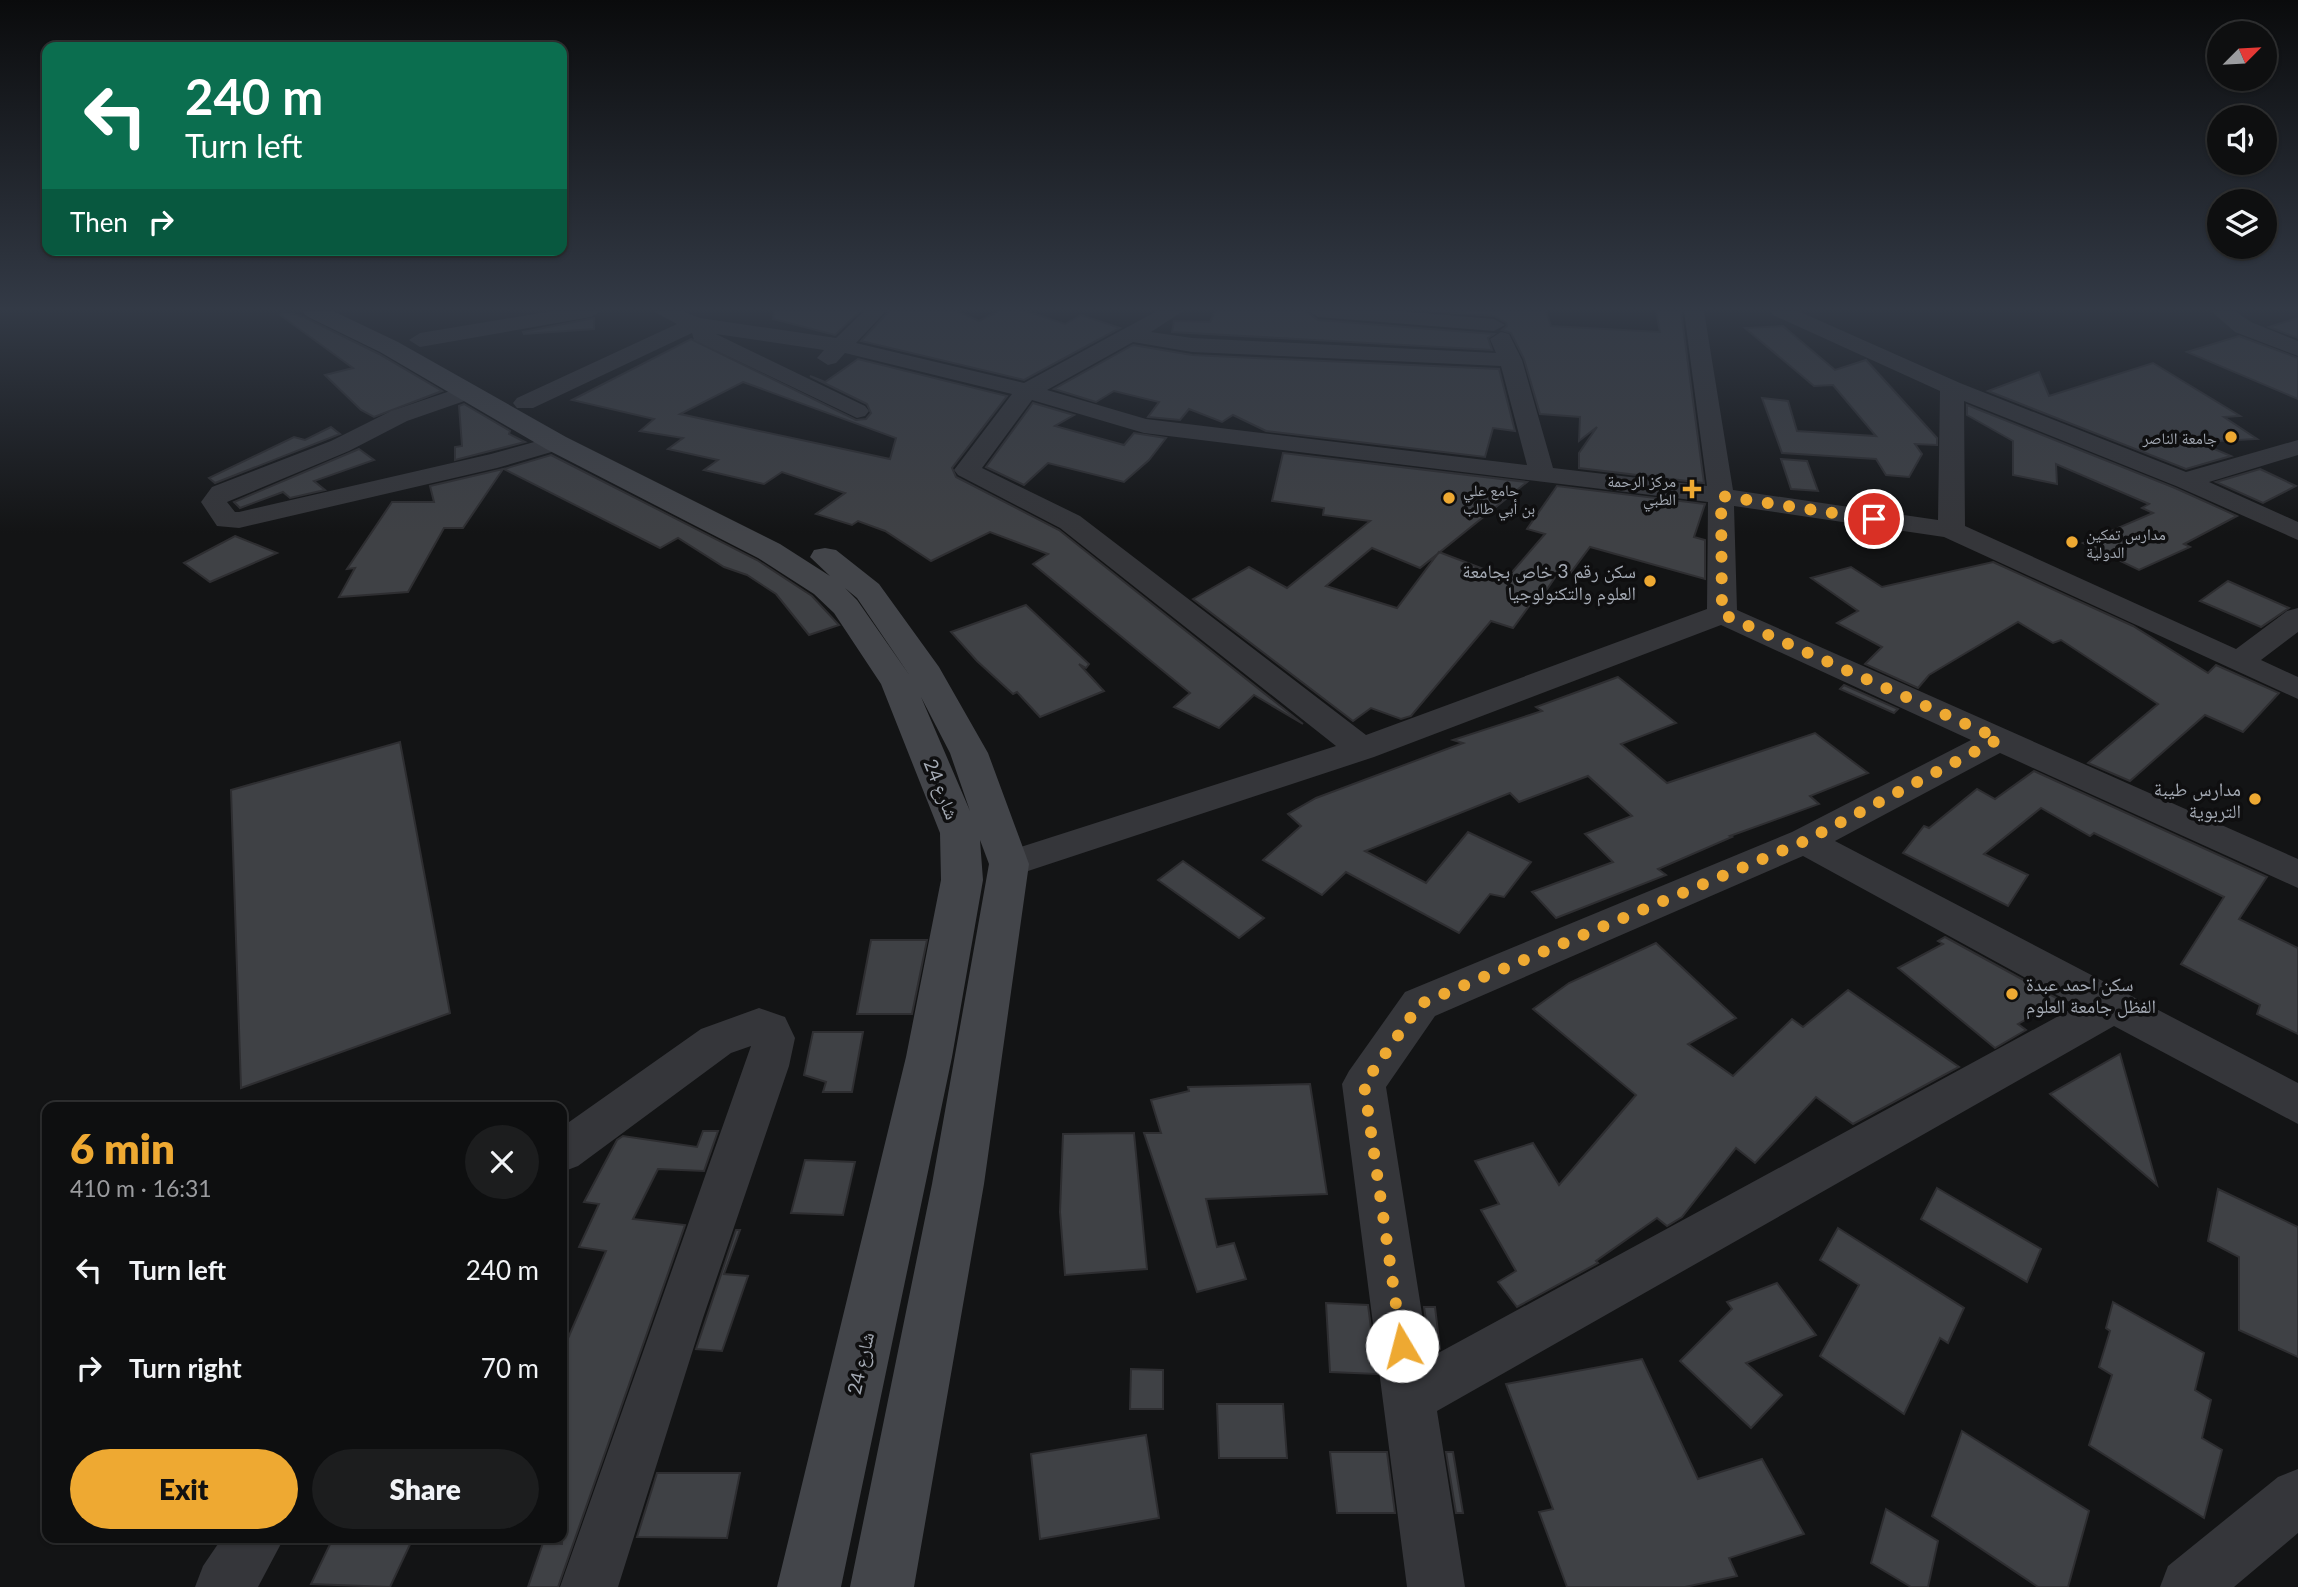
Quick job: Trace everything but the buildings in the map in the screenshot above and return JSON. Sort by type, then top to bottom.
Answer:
[{"type":"street","name":"شارع 24","points":[[457,385],[556,443],[769,551],[825,587],[846,607],[898,684],[960,832],[962,880],[929,1056],[809,1587]]},
{"type":"street","name":"شارع 24","points":[[495,385],[525,403],[784,533],[842,569],[868,591],[927,675],[969,754],[1009,864],[958,1184],[882,1587]]},
{"type":"street","points":[[525,403],[558,385]]},
{"type":"street","points":[[803,385],[857,411]]},
{"type":"street","points":[[1003,385],[1144,426],[1721,496],[1951,530],[2298,688]]},
{"type":"street","points":[[1038,385],[1027,391],[967,470],[1070,522],[1362,750]]},
{"type":"street","points":[[1518,385],[1542,474]]},
{"type":"street","points":[[1705,385],[1721,496],[1722,614]]},
{"type":"street","points":[[1945,385],[2186,481],[2298,532]]},
{"type":"street","points":[[1951,530],[1952,388]]},
{"type":"street","points":[[468,391],[399,416],[340,446],[221,494],[215,497],[214,502],[227,520],[239,520],[497,460],[556,443]]},
{"type":"street","points":[[2186,481],[2298,447]]},
{"type":"street","points":[[1009,864],[1362,750],[1722,614],[2298,874]]},
{"type":"street","points":[[2239,662],[2298,617]]},
{"type":"street","points":[[1436,1587],[1364,1084],[1420,1004],[1805,841],[1999,739]]},
{"type":"street","points":[[1805,841],[2298,1105]]},
{"type":"street","points":[[1409,1398],[2112,1007]]},
{"type":"street","points":[[567,1148],[716,1041],[759,1025],[770,1029],[774,1038],[768,1066],[589,1587]]},
{"type":"street","points":[[2210,1581],[2298,1497]]},
{"type":"street","points":[[224,1587],[253,1543]]},
{"type":"place","name":"جامعة الناصر","points":[[2231,437]]},
{"type":"place","name":"مركز الرحمة الطبي","points":[[1692,489]]},
{"type":"place","name":"جامع علي بن أبي طالب","points":[[1449,498]]},
{"type":"place","name":"مدارس تمكين الدولية","points":[[2072,542]]},
{"type":"place","name":"سكن رقم 3 خاص بجامعة العلوم والتكنولوجيا","points":[[1650,581]]},
{"type":"place","name":"مدارس طيبة التربوية","points":[[2255,799]]},
{"type":"place","name":"سكن احمد عبدة الفظل جامعة العلوم","points":[[2012,994]]},
{"type":"route","points":[[1402,1346],[1364,1084],[1420,1004],[1805,841],[1999,739],[1722,614],[1721,496],[1874,519]]}]
